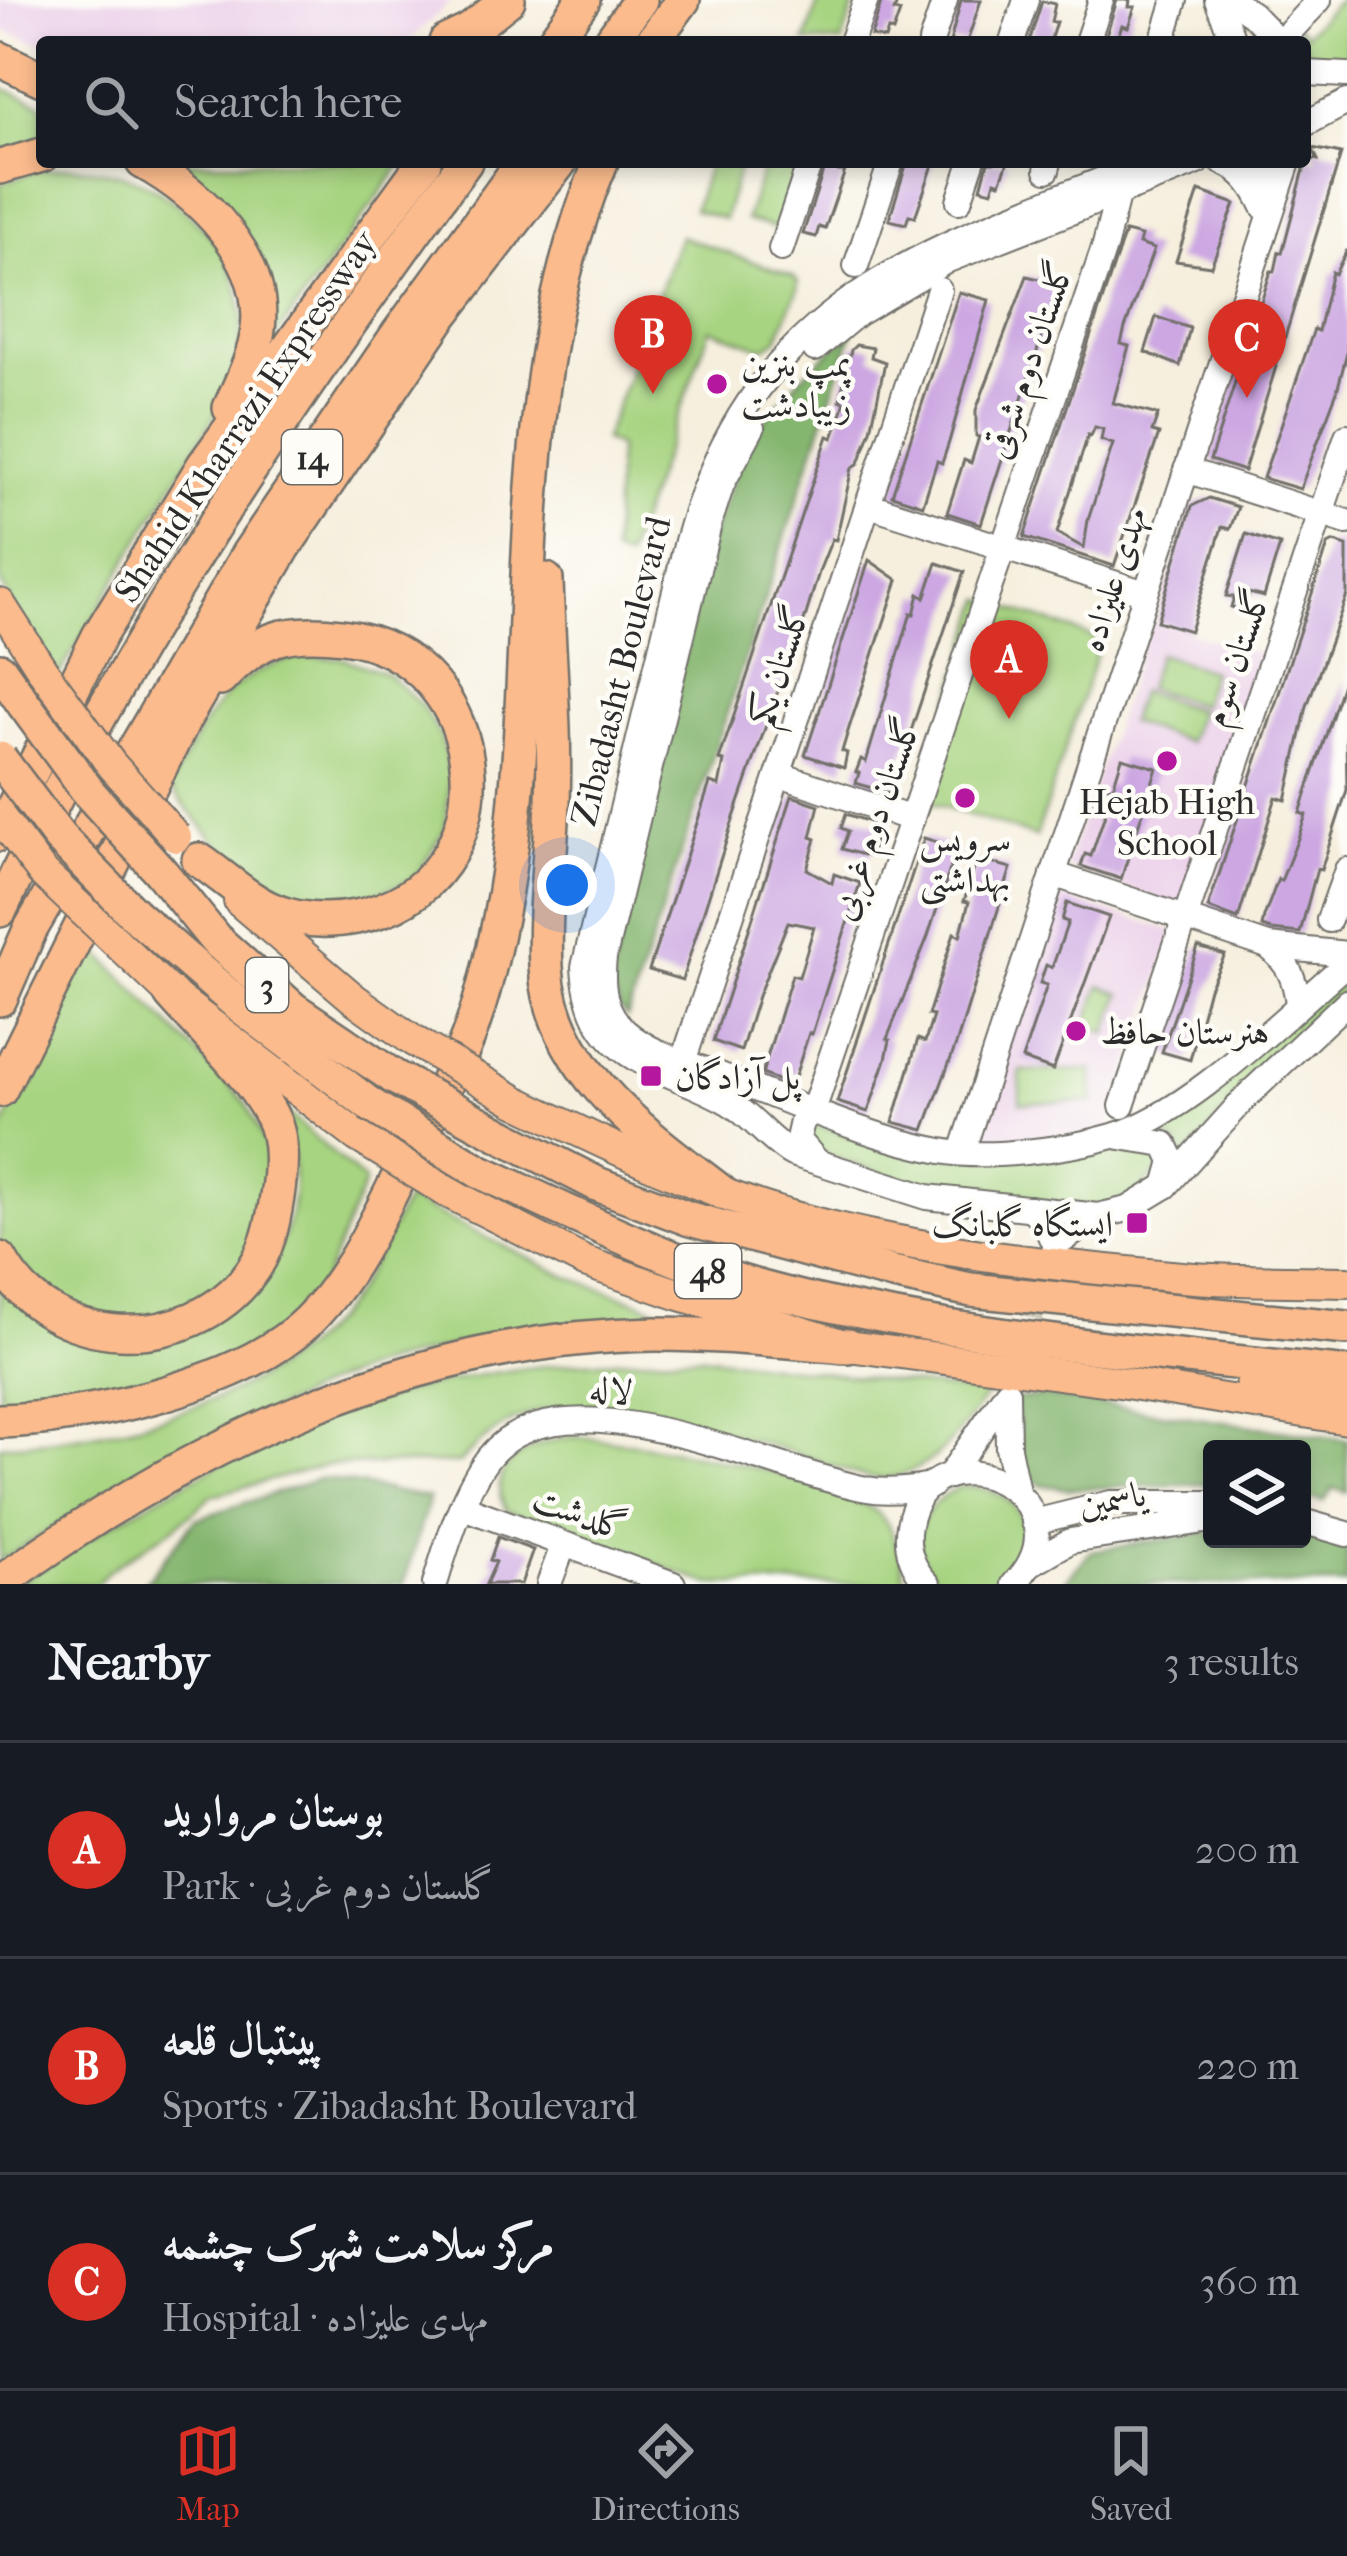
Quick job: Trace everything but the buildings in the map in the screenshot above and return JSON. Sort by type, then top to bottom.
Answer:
[{"type":"highway","points":[[459,36],[508,0]]},
{"type":"highway","points":[[557,36],[583,0]]},
{"type":"highway","points":[[614,36],[640,0]]},
{"type":"highway","points":[[657,36],[684,0]]},
{"type":"highway","points":[[665,36],[684,0]]},
{"type":"highway","points":[[0,59],[36,76]]},
{"type":"highway","points":[[0,166],[36,157]]},
{"type":"highway","points":[[153,168],[211,210],[252,281],[259,327],[244,375],[204,465]]},
{"type":"highway","points":[[0,834],[100,635],[204,465],[420,168]]},
{"type":"highway","name":"Shahid Kharrazi Expressway","points":[[0,910],[202,539],[461,168]]},
{"type":"highway","name":"14","points":[[0,999],[30,930],[248,554],[519,168]]},
{"type":"highway","points":[[1,1091],[183,721],[284,547],[438,320],[555,168]]},
{"type":"highway","points":[[0,1421],[122,1404],[248,1361],[294,1333],[339,1283],[388,1198],[466,1042],[508,875],[518,783],[526,580],[552,332],[576,222],[598,168]]},
{"type":"highway","points":[[543,409],[553,796],[546,899],[545,971],[550,996],[568,1040],[604,1093],[640,1130],[721,1192]]},
{"type":"highway","points":[[183,721],[247,650],[282,636],[316,633],[368,640],[402,656],[435,685],[449,705],[467,753],[468,805],[458,836],[415,895],[395,905],[350,918],[299,918],[272,910],[188,848]]},
{"type":"highway","name":"3","points":[[0,670],[90,794],[214,939],[293,1009],[394,1076]]},
{"type":"highway","name":"3","points":[[0,759],[125,928],[238,1004],[363,1120]]},
{"type":"highway","points":[[0,1259],[40,1305],[81,1327],[108,1333],[165,1329],[199,1318],[249,1276],[273,1223],[281,1165],[274,1119],[171,994]]},
{"type":"highway","name":"48","points":[[394,1076],[597,1184],[690,1219],[893,1273],[971,1290],[1347,1328]]},
{"type":"highway","name":"48","points":[[363,1120],[690,1265],[782,1294],[952,1330],[1347,1373]]},
{"type":"highway","points":[[0,1583],[111,1506],[231,1441],[390,1378],[476,1356],[652,1334],[848,1346]]},
{"type":"main road","points":[[0,604],[111,764],[264,924],[412,1040],[514,1100],[610,1147],[801,1219],[904,1241],[1347,1298]]},
{"type":"main road","points":[[0,817],[42,872],[125,928],[171,994],[363,1120],[446,1192],[585,1262],[848,1346],[1126,1383],[1347,1420]]},
{"type":"main road","points":[[1186,1277],[1347,1282]]},
{"type":"main road","points":[[1126,1383],[1181,1379],[1347,1396]]},
{"type":"street","points":[[853,36],[866,0]]},
{"type":"street","points":[[933,36],[945,0]]},
{"type":"street","points":[[1014,36],[1026,0]]},
{"type":"street","points":[[1090,36],[1101,0]]},
{"type":"street","points":[[1164,36],[1175,0]]},
{"type":"street","points":[[1217,0],[1232,36]]},
{"type":"street","points":[[1231,0],[1285,36],[1319,0]]},
{"type":"street","points":[[1311,73],[1347,75]]},
{"type":"street","points":[[1311,118],[1347,102]]},
{"type":"street","points":[[781,249],[809,168]]},
{"type":"street","points":[[856,266],[889,168]]},
{"type":"street","points":[[959,201],[970,168]]},
{"type":"street","name":"Zibadasht Boulevard","points":[[1146,168],[980,228],[883,276],[815,326],[766,380],[715,458],[700,499],[584,968],[586,996],[595,1019],[618,1049],[725,1100],[773,1143],[826,1168],[927,1197],[1098,1216],[1128,1209],[1166,1186]]},
{"type":"street","name":"Zibadasht Boulevard","points":[[1112,1137],[1060,1146],[944,1152],[813,1111],[655,1051],[610,1013],[601,985],[710,524],[737,454],[798,366],[857,314],[948,260],[1118,192],[1149,168]]},
{"type":"street","points":[[1235,168],[1253,186],[1264,222]]},
{"type":"street","points":[[1264,222],[1265,168]]},
{"type":"street","name":"مهدی علیزاده","points":[[962,1152],[1264,222],[1286,168]]},
{"type":"street","name":"گلستان دوم شرقی","points":[[1001,549],[1105,245],[1118,192]]},
{"type":"street","name":"گلستان یکم","points":[[683,1062],[939,290]]},
{"type":"street","name":"گلستان سوم","points":[[1122,1106],[1347,436]]},
{"type":"street","points":[[1186,470],[1347,522]]},
{"type":"street","points":[[869,505],[1145,593]]},
{"type":"street","name":"گلستان دوم غربی","points":[[813,1111],[1001,549]]},
{"type":"street","points":[[780,775],[912,819]]},
{"type":"street","points":[[1329,920],[1347,869]]},
{"type":"street","points":[[1053,874],[1268,946],[1347,959]]},
{"type":"street","points":[[1268,946],[1286,961],[1296,981],[1298,1004]]},
{"type":"street","points":[[1112,1137],[1165,1111],[1220,1072],[1347,959]]},
{"type":"street","points":[[1166,1186],[1247,1096],[1347,1002]]},
{"type":"street","points":[[813,1111],[802,1121],[798,1139],[826,1168]]},
{"type":"street","points":[[1112,1137],[1165,1144],[1173,1161],[1166,1186]]},
{"type":"street","points":[[915,1570],[911,1515],[1007,1392],[1008,1448],[1017,1491],[1034,1522],[1034,1549],[1020,1578]]},
{"type":"street","name":"لاله","points":[[435,1584],[463,1507],[489,1457],[519,1432],[569,1419],[622,1424],[736,1449],[865,1489],[892,1491],[985,1474],[1017,1491]]},
{"type":"street","points":[[865,1489],[891,1517],[915,1570]]},
{"type":"street","name":"یاسمین","points":[[1034,1522],[1111,1503],[1203,1503]]},
{"type":"street","name":"گلدشت","points":[[463,1507],[673,1584]]},
{"type":"street","name":"یاسمین","points":[[1020,1578],[1070,1541],[1203,1521]]},
{"type":"street","points":[[1311,1524],[1347,1534]]},
{"type":"street","points":[[549,1584],[563,1546]]},
{"type":"shaded area","points":[[0,0],[452,0],[414,36],[36,36],[36,42],[0,29]]},
{"type":"shaded area","name":"Hejab High School","points":[[1151,621],[1266,656],[1182,907],[1066,867]]},
{"type":"shaded area","name":"هنرستان حافظ","points":[[1055,895],[1174,931],[1108,1131],[993,1147],[977,1134]]},
{"type":"green space","points":[[819,0],[856,0],[844,36],[807,36]]},
{"type":"green space","points":[[1339,0],[1347,0],[1347,69],[1311,64],[1311,36],[1291,36],[1298,27],[1305,34]]},
{"type":"green space","points":[[0,87],[36,102],[36,145],[0,154]]},
{"type":"green space","points":[[171,168],[399,168],[266,350],[269,323]]},
{"type":"green space","points":[[707,168],[739,168],[724,219],[694,210]]},
{"type":"green space","points":[[763,168],[799,168],[778,229],[746,220]]},
{"type":"green space","points":[[39,170],[109,172],[169,198],[221,251],[235,281],[242,315],[235,368],[212,421],[59,675],[21,622],[0,582],[0,184]]},
{"type":"green space","points":[[680,236],[793,276],[797,290],[777,340],[764,348],[710,329],[626,558],[612,553],[618,447],[604,440]]},
{"type":"green space","points":[[853,331],[627,1017],[610,983],[710,538],[745,449],[769,414],[805,373]]},
{"type":"green space","points":[[983,599],[1101,640],[1036,837],[918,798]]},
{"type":"green space","points":[[1158,654],[1212,671],[1201,705],[1147,688]]},
{"type":"green space","points":[[301,657],[342,658],[387,674],[421,705],[441,738],[450,775],[445,829],[414,879],[348,904],[288,898],[246,877],[169,787],[205,722],[234,688],[252,675]]},
{"type":"green space","points":[[1140,691],[1199,711],[1188,742],[1129,722]]},
{"type":"green space","points":[[83,937],[246,1103],[267,1149],[272,1177],[245,1270],[161,1324],[66,1312],[0,1249],[0,1137]]},
{"type":"green space","points":[[1347,975],[1347,987],[1310,1017],[1183,1159],[1175,1143],[1148,1131]]},
{"type":"green space","points":[[1100,986],[1121,994],[1107,1033],[1086,1025]]},
{"type":"green space","points":[[1092,1070],[1093,1102],[1020,1103],[1020,1071]]},
{"type":"green space","points":[[284,1110],[365,1182],[318,1294],[291,1323],[215,1366],[0,1415],[0,1281],[123,1342],[230,1281],[277,1248],[285,1232],[294,1180]]},
{"type":"green space","points":[[815,1125],[864,1139],[1143,1145],[1161,1157],[1161,1169],[1131,1198],[1100,1208],[930,1190],[816,1151],[806,1132]]},
{"type":"green space","points":[[407,1199],[568,1277],[692,1321],[462,1344],[385,1363],[332,1382],[156,1465],[0,1561],[0,1445],[139,1424],[232,1392],[274,1369],[311,1342],[342,1310]]},
{"type":"green space","points":[[703,1356],[987,1394],[936,1455],[909,1472],[883,1478],[665,1418],[626,1411],[555,1409],[507,1424],[459,1463],[327,1465],[213,1495],[108,1571],[97,1584],[17,1584],[110,1525],[207,1472],[359,1406],[448,1381],[520,1369]]},
{"type":"green space","points":[[1045,1396],[1347,1440],[1347,1493],[1333,1488],[1324,1501],[1311,1499],[1311,1440],[1203,1440],[1203,1484],[1067,1489],[1039,1484],[1023,1469],[1015,1399]]},
{"type":"green space","points":[[574,1437],[734,1463],[858,1501],[880,1515],[891,1530],[905,1584],[710,1584],[507,1511],[500,1495],[506,1468],[529,1450]]},
{"type":"green space","points":[[322,1478],[429,1498],[404,1584],[144,1584],[196,1519]]},
{"type":"green space","points":[[962,1486],[1000,1495],[1022,1519],[1023,1551],[1002,1584],[943,1584],[923,1557],[919,1543],[925,1516],[946,1494]]},
{"type":"green space","points":[[1203,1533],[1203,1548],[1311,1548],[1311,1538],[1347,1544],[1347,1584],[1063,1584],[1091,1551]]},
{"type":"tunnel","points":[[1020,1352],[1054,1248]]},
{"type":"place","name":"پمپ بنزین زیبادشت","points":[[717,384]]},
{"type":"place","name":"پینتبال قلعه","points":[[653,394]]},
{"type":"place","name":"مرکز سلامت شهرک چشمه","points":[[1247,398]]},
{"type":"place","name":"بوستان مروارید","points":[[1009,719]]},
{"type":"place","name":"Hejab High School","points":[[1167,761]]},
{"type":"place","name":"سرویس بهداشتی","points":[[965,798]]},
{"type":"place","name":"هنرستان حافظ","points":[[1076,1031]]},
{"type":"place","name":"پل آزادگان","points":[[651,1076]]},
{"type":"place","name":"ایستگاه گلبانگ","points":[[1137,1223]]}]
